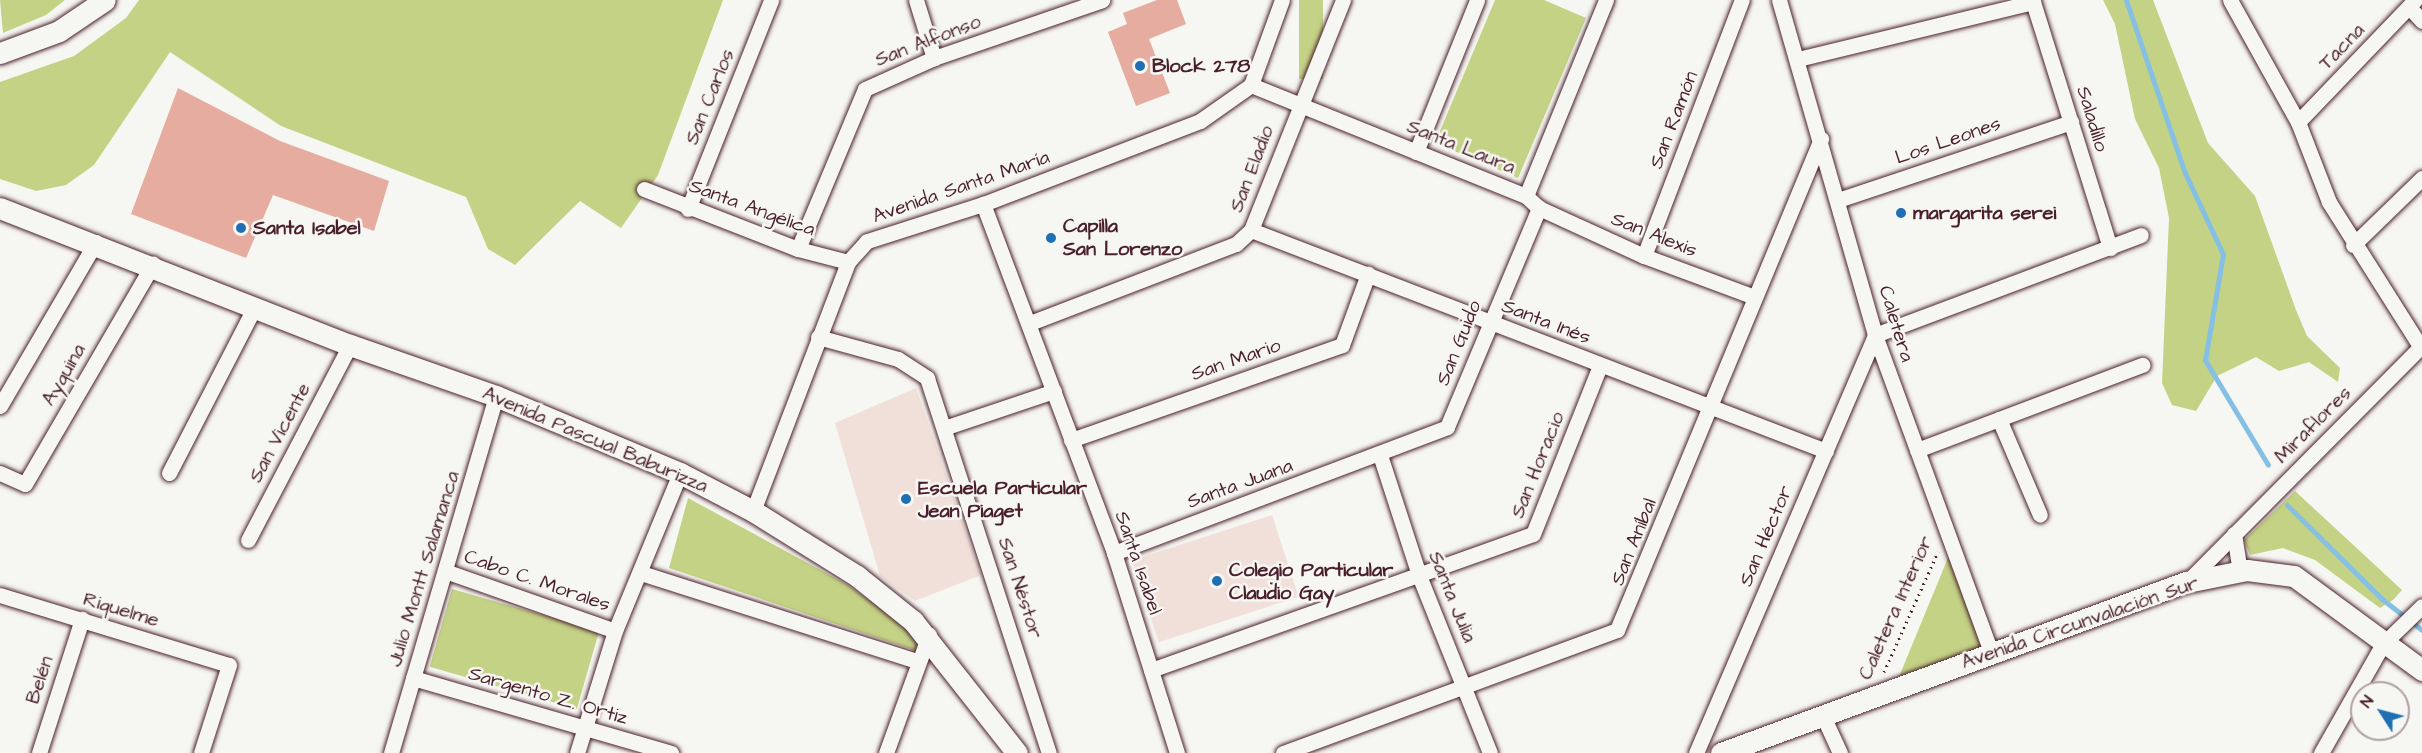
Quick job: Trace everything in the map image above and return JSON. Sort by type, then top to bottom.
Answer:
[{"type":"main road","points":[[6,50],[59,31],[105,0]]},
{"type":"main road","name":"Avenida Pascual Baburizza","points":[[0,196],[96,242]]},
{"type":"main road","name":"Avenida Pascual Baburizza","points":[[0,208],[153,264],[254,308],[350,345],[496,396],[681,473],[753,511],[856,576],[929,635],[1017,753]]},
{"type":"main road","name":"Avenida Circunvalación Sur","points":[[1721,753],[2187,582],[2240,572],[2294,576],[2422,670]]},
{"type":"street","name":"San Carlos","points":[[688,209],[771,0]]},
{"type":"street","points":[[916,0],[934,58]]},
{"type":"street","points":[[1059,0],[1064,15]]},
{"type":"street","name":"San Alfonso","points":[[798,249],[865,89],[934,58],[1102,0]]},
{"type":"street","points":[[1251,85],[1282,0]]},
{"type":"street","name":"San Eladio","points":[[1030,323],[1236,244],[1251,230],[1342,0]]},
{"type":"street","points":[[1416,152],[1478,0]]},
{"type":"street","name":"Santa Laura","points":[[1251,85],[1526,196],[1606,0]]},
{"type":"street","name":"San Ramón","points":[[1644,256],[1743,0]]},
{"type":"street","name":"Caletera","points":[[1779,0],[1821,139],[1875,335],[1992,654]]},
{"type":"street","points":[[2230,0],[2298,122],[2329,202],[2353,245],[2421,347]]},
{"type":"street","name":"Saladillo","points":[[1984,7],[2033,2],[2110,248]]},
{"type":"street","points":[[2412,4],[2422,21]]},
{"type":"street","name":"Tacna","points":[[2298,122],[2412,4]]},
{"type":"street","points":[[1798,59],[1984,7]]},
{"type":"street","name":"Avenida Santa María","points":[[753,511],[848,262],[867,241],[895,228],[983,204],[1200,121],[1251,85]]},
{"type":"street","name":"Los Leones","points":[[1838,200],[2071,122]]},
{"type":"street","name":"San Aníbal","points":[[1283,753],[1467,688],[1617,630],[1821,139]]},
{"type":"street","points":[[2353,245],[2422,178]]},
{"type":"street","name":"Santa Angélica","points":[[644,189],[688,209],[798,249],[848,262]]},
{"type":"street","name":"San Alexis","points":[[1526,196],[1539,208],[1644,256],[1755,297]]},
{"type":"street","name":"Santa Isabel","points":[[983,204],[1030,323],[1114,552],[1177,753]]},
{"type":"street","name":"San Guido","points":[[1380,455],[1447,427],[1539,208]]},
{"type":"street","name":"Santa Inés","points":[[1251,230],[1710,410],[1826,451]]},
{"type":"street","points":[[1875,335],[2141,235]]},
{"type":"street","name":"Ayquina","points":[[0,406],[96,242]]},
{"type":"street","name":"Ayquina","points":[[0,473],[25,484],[153,264]]},
{"type":"street","name":"San Mario","points":[[1071,440],[1342,345],[1368,274]]},
{"type":"street","points":[[169,473],[254,308]]},
{"type":"street","name":"San Héctor","points":[[1696,753],[1875,335]]},
{"type":"street","name":"San Néstor","points":[[818,337],[910,366],[927,378],[1049,753]]},
{"type":"street","name":"San Vicente","points":[[248,540],[350,345]]},
{"type":"street","name":"Miraflores","points":[[2187,582],[2421,347]]},
{"type":"street","points":[[1917,450],[2142,365]]},
{"type":"street","name":"San Horacio","points":[[1420,578],[1533,534],[1600,366]]},
{"type":"street","points":[[944,428],[1054,391]]},
{"type":"street","name":"Julio Montt Salamanca","points":[[391,753],[496,396]]},
{"type":"street","points":[[1999,419],[2040,515]]},
{"type":"street","name":"Santa Juana","points":[[1114,552],[1380,455]]},
{"type":"street","name":"Santa Julia","points":[[1380,455],[1420,578],[1467,688],[1490,753]]},
{"type":"street","points":[[577,753],[615,631],[681,473]]},
{"type":"street","points":[[2234,534],[2240,572]]},
{"type":"street","name":"Cabo C. Morales","points":[[446,571],[615,631]]},
{"type":"street","points":[[641,573],[916,661]]},
{"type":"street","points":[[1151,670],[1420,578]]},
{"type":"street","name":"Riquelme","points":[[0,595],[229,665],[201,753]]},
{"type":"street","points":[[2321,753],[2384,644],[2420,608]]},
{"type":"street","name":"Belén","points":[[39,753],[81,620]]},
{"type":"street","points":[[886,753],[916,661],[929,635]]},
{"type":"street","name":"Sargento Z. Ortiz","points":[[413,678],[584,730],[671,753]]},
{"type":"street","points":[[1822,716],[1840,753]]},
{"type":"path","name":"Caletera Interior","points":[[1873,698],[1947,531]]},
{"type":"shaded area","name":"Escuela Particular Jean Piaget","points":[[916,388],[981,575],[915,601],[880,576],[835,423]]},
{"type":"shaded area","name":"Colegio Particular Claudio Gay","points":[[1272,515],[1299,597],[1159,642],[1132,560]]},
{"type":"green space","points":[[0,0],[65,0],[46,15],[3,33]]},
{"type":"green space","points":[[139,0],[723,0],[658,175],[621,228],[580,201],[515,265],[488,249],[466,197],[281,126],[170,52],[94,165],[66,185],[36,191],[0,179],[0,82],[74,56],[126,18]]},
{"type":"green space","points":[[1299,0],[1323,0],[1323,79],[1299,79]]},
{"type":"green space","points":[[1495,0],[1544,0],[1586,18],[1518,178],[1435,143]]},
{"type":"green space","points":[[2103,0],[2153,0],[2208,143],[2255,196],[2307,336],[2340,368],[2338,382],[2309,362],[2279,371],[2256,357],[2217,376],[2196,411],[2172,405],[2162,383],[2169,218],[2159,168],[2135,119],[2115,24]]},
{"type":"green space","points":[[2295,491],[2402,590],[2393,600],[2380,608],[2315,560],[2283,548],[2250,555],[2244,540]]},
{"type":"green space","points":[[688,498],[848,585],[919,636],[917,651],[669,568]]},
{"type":"green space","points":[[1950,553],[1983,654],[1896,684]]},
{"type":"green space","points":[[452,589],[599,631],[577,709],[430,667]]},
{"type":"building","name":"Block 278","points":[[1157,0],[1177,0],[1186,24],[1149,39],[1170,93],[1136,106],[1108,32],[1127,24],[1123,13]]},
{"type":"building","points":[[178,88],[280,141],[389,181],[374,231],[273,195],[246,258],[131,214]]},
{"type":"waterway","points":[[2126,0],[2185,173],[2223,254],[2205,360],[2268,465]]},
{"type":"waterway","points":[[2287,505],[2382,599],[2422,630]]},
{"type":"place","name":"Block 278","points":[[1140,66]]},
{"type":"place","name":"margarita serei","points":[[1901,213]]},
{"type":"place","name":"Santa Isabel","points":[[241,228]]},
{"type":"place","name":"Capilla San Lorenzo","points":[[1051,238]]},
{"type":"place","name":"Escuela Particular Jean Piaget","points":[[906,499]]},
{"type":"place","name":"Colegio Particular Claudio Gay","points":[[1217,581]]}]
